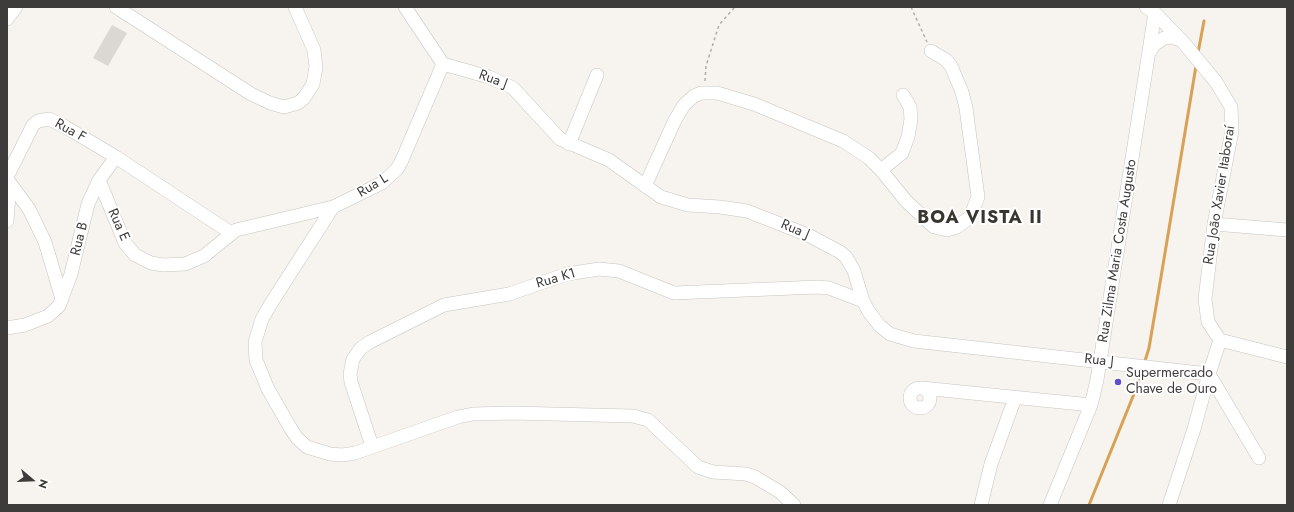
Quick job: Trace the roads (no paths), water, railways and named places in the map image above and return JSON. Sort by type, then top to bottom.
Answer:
[{"type":"street","points":[[7,19],[16,7]]},
{"type":"street","points":[[116,7],[135,12],[251,94],[270,104],[284,107],[298,103],[304,98],[312,84],[316,66],[314,50],[296,7]]},
{"type":"street","points":[[405,7],[443,64]]},
{"type":"street","name":"Rua João Xavier Itaboraí","points":[[1150,10],[1183,42],[1223,92],[1229,102],[1233,115],[1232,131],[1214,224],[1204,308],[1208,322],[1220,340]]},
{"type":"street","name":"Rua Zilma Maria Costa Augusto","points":[[1050,505],[1091,404],[1101,361],[1148,54],[1150,10]]},
{"type":"street","points":[[1148,54],[1154,45],[1164,38],[1172,37],[1183,42]]},
{"type":"street","points":[[645,186],[680,111],[694,96],[705,92],[728,95],[832,136],[855,148],[881,170],[906,201],[938,229],[947,230],[962,224],[970,217],[975,208],[978,190],[962,92],[951,66],[946,60],[931,51]]},
{"type":"street","name":"Rua J","points":[[443,64],[490,77],[513,88],[560,139],[609,160],[661,197],[678,204],[720,207],[747,211],[820,241],[840,252],[851,264],[858,278],[863,301],[869,312],[884,330],[904,339],[1132,364],[1208,374]]},
{"type":"street","name":"Rua L","points":[[234,231],[333,207],[382,184],[397,169],[443,64]]},
{"type":"street","points":[[569,144],[597,75]]},
{"type":"street","points":[[881,170],[902,153],[908,137],[911,119],[910,107],[903,95]]},
{"type":"street","name":"Rua F","points":[[10,183],[28,133],[33,125],[44,119],[60,123],[116,157]]},
{"type":"street","points":[[99,180],[116,157],[234,231]]},
{"type":"street","name":"Rua E","points":[[99,180],[125,243],[130,250],[142,259],[164,265],[185,264],[204,256],[234,231]]},
{"type":"street","name":"Rua B","points":[[60,305],[74,266],[88,204],[99,180]]},
{"type":"street","points":[[7,221],[10,183]]},
{"type":"street","name":"Rua B","points":[[10,183],[29,209],[45,242],[56,277],[60,305]]},
{"type":"street","points":[[333,207],[288,274],[262,319],[257,331],[254,350],[256,360],[268,388],[297,438],[308,446],[330,454],[342,455],[458,417],[473,414],[512,413],[633,416],[648,420],[698,467],[713,472],[746,474],[755,477],[780,492],[794,505]]},
{"type":"street","points":[[1214,224],[1287,230]]},
{"type":"street","points":[[56,277],[62,281],[66,280],[74,266]]},
{"type":"street","name":"Rua K1","points":[[372,446],[351,382],[350,374],[353,359],[361,348],[370,342],[444,305],[509,294],[567,274],[599,269],[619,271],[674,293],[818,287],[829,288],[863,301]]},
{"type":"street","points":[[7,328],[25,325],[48,316],[60,305]]},
{"type":"street","points":[[1169,505],[1194,429],[1208,374],[1220,340],[1287,357]]},
{"type":"street","points":[[1208,374],[1259,458]]},
{"type":"street","points":[[922,388],[1091,404]]},
{"type":"street","points":[[981,505],[991,464],[1015,398]]},
{"type":"waterway","points":[[1198,53],[1204,21]]},
{"type":"waterway","points":[[1144,364],[1149,348],[1196,66]]},
{"type":"waterway","points":[[1089,505],[1143,369]]},
{"type":"place","name":"Supermercado Chave de Ouro","points":[[1118,382]]},
{"type":"district","name":"BOA VISTA II","points":[[980,219]]}]
